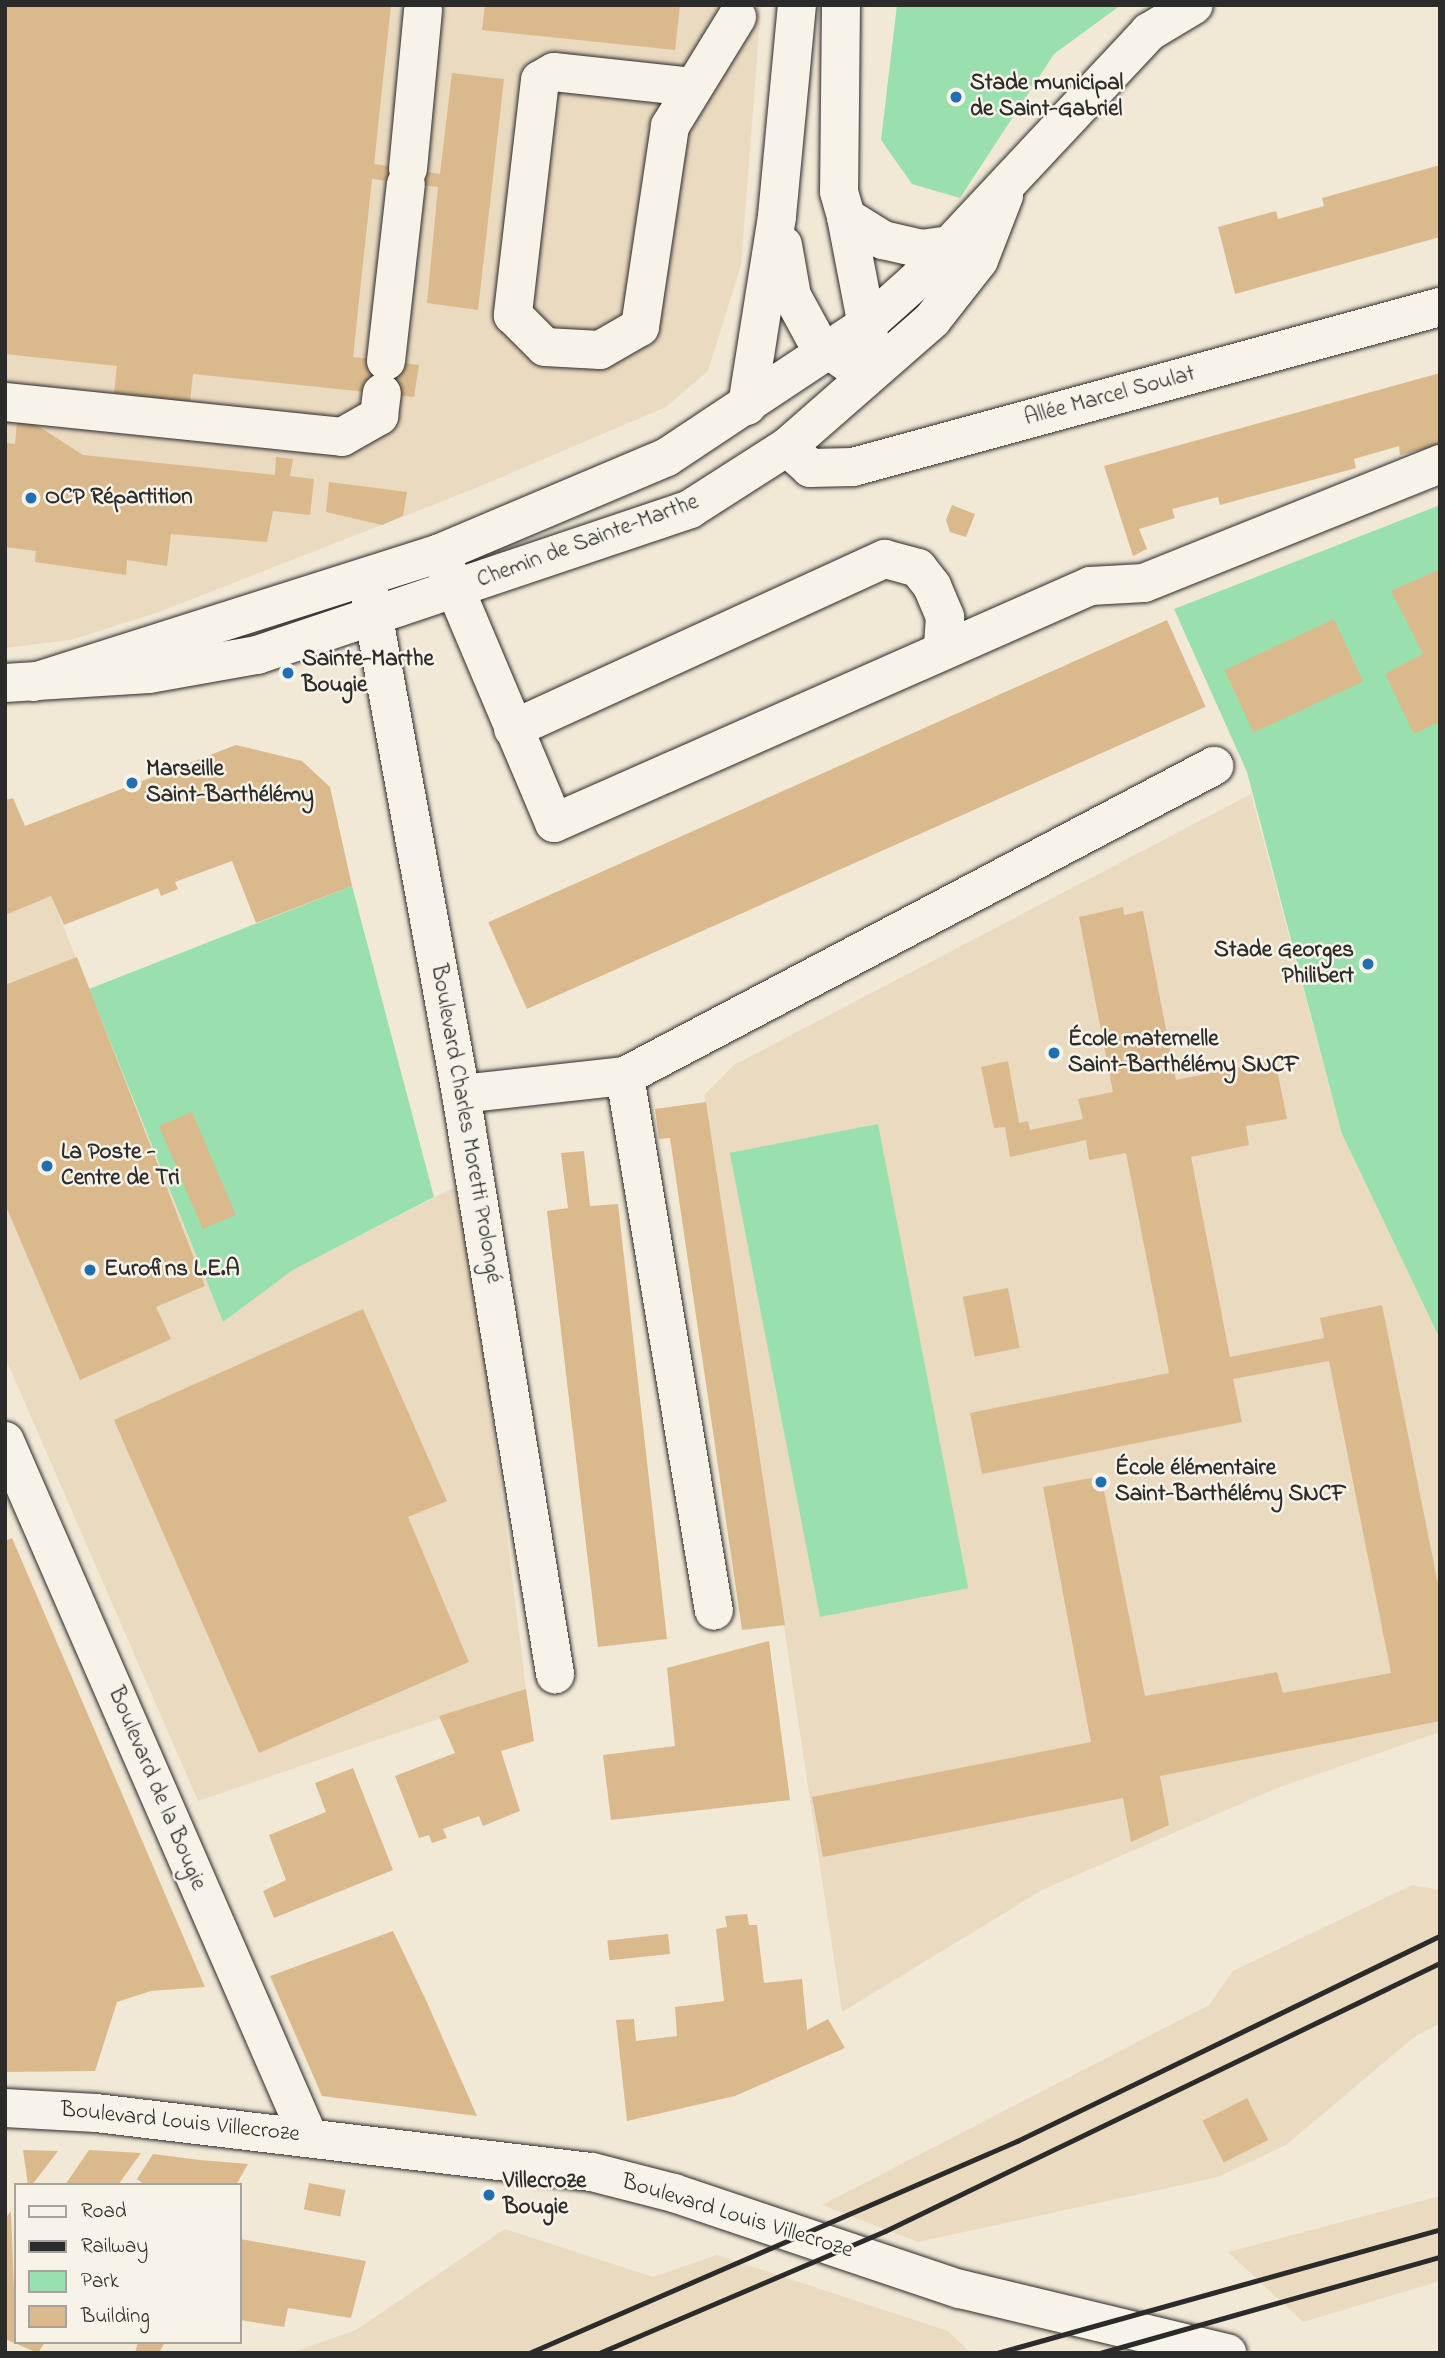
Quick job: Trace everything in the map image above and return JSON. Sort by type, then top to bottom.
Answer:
[{"type":"street","name":"Chemin de Sainte-Marthe","points":[[20,683],[440,553],[667,457],[870,322],[1010,181],[1149,32],[1194,5]]},
{"type":"street","points":[[5,402],[342,438],[379,415],[423,11]]},
{"type":"street","points":[[692,88],[554,72],[540,80],[513,315],[545,347],[600,350],[640,327],[670,126],[737,11],[842,17],[839,192],[870,322],[871,379]]},
{"type":"street","points":[[747,406],[777,216],[794,14]]},
{"type":"street","name":"Chemin de Sainte-Marthe","points":[[20,683],[149,674],[257,654],[453,591],[690,509],[787,447],[871,379],[932,320],[979,260],[1010,181]]},
{"type":"street","points":[[777,216],[792,296],[829,351],[871,379]]},
{"type":"street","points":[[846,217],[883,240],[921,249],[948,245]]},
{"type":"street","name":"Allée Marcel Soulat","points":[[787,447],[810,468],[853,467],[1440,307]]},
{"type":"street","points":[[440,553],[453,591],[554,823],[943,648],[1090,586],[1144,583],[1440,464]]},
{"type":"street","points":[[513,729],[885,559],[918,568],[932,586],[945,617],[943,648]]},
{"type":"street","name":"Boulevard Charles Moretti Prolongé","points":[[366,575],[461,1094],[555,1674]]},
{"type":"street","points":[[461,1094],[625,1076],[1214,766]]},
{"type":"street","points":[[625,1076],[714,1611]]},
{"type":"street","name":"Boulevard de la Bougie","points":[[5,1441],[308,2136]]},
{"type":"street","name":"Boulevard Louis Villecroze","points":[[5,2108],[308,2136],[592,2172],[674,2193],[960,2289],[1215,2352]]},
{"type":"shaded area","points":[[5,5],[761,5],[741,265],[708,371],[666,407],[471,490],[159,612],[71,640],[5,648]]},
{"type":"shaded area","name":"École élémentaire Saint-Barthélémy SNCF","points":[[1251,794],[1342,1134],[1440,1339],[1440,1732],[1277,1788],[1042,1890],[842,2012],[704,1095],[734,1065]]},
{"type":"shaded area","points":[[51,896],[223,1322],[293,1270],[463,1183],[526,1689],[198,1801],[5,1357],[5,914]]},
{"type":"shaded area","points":[[1412,1885],[1440,1890],[1440,2023],[1413,2038],[1286,2145],[1218,2177],[918,2242],[822,2205],[1209,2005],[1233,1971]]},
{"type":"shaded area","points":[[1440,2196],[1440,2281],[1303,2322],[1228,2252]]},
{"type":"shaded area","points":[[505,2229],[653,2277],[717,2255],[948,2331],[971,2353],[290,2353],[356,2330]]},
{"type":"green space","name":"Stade municipal de Saint-Gabriel","points":[[897,5],[1121,5],[1054,54],[960,198],[912,184],[881,140]]},
{"type":"green space","name":"Stade Georges Philibert","points":[[1440,505],[1440,1339],[1342,1134],[1247,772],[1174,609]]},
{"type":"green space","points":[[352,886],[434,1197],[293,1270],[223,1322],[89,989]]},
{"type":"green space","points":[[878,1124],[968,1588],[820,1617],[730,1153]]},
{"type":"building","points":[[5,5],[391,5],[374,164],[440,174],[452,73],[504,79],[478,310],[427,303],[438,187],[372,179],[353,357],[419,365],[414,397],[193,374],[190,402],[114,393],[117,366],[5,354]]},
{"type":"building","points":[[404,5],[459,5],[423,11],[404,6]]},
{"type":"building","points":[[485,5],[680,5],[675,50],[482,30]]},
{"type":"building","points":[[1440,165],[1440,237],[1235,294],[1218,227],[1276,211],[1278,219],[1324,206],[1322,198]]},
{"type":"building","points":[[1440,373],[1440,445],[1400,455],[1399,446],[1354,459],[1356,468],[1220,505],[1218,497],[1172,509],[1175,518],[1139,529],[1147,549],[1133,556],[1104,466]]},
{"type":"building","points":[[17,422],[35,424],[83,455],[275,475],[276,457],[293,459],[290,476],[314,479],[310,515],[273,511],[267,542],[171,534],[167,566],[127,560],[126,575],[35,562],[36,551],[5,547],[5,443],[15,444]]},
{"type":"building","points":[[329,482],[407,492],[403,516],[382,525],[326,512]]},
{"type":"building","points":[[952,505],[975,514],[966,537],[950,532],[946,520]]},
{"type":"building","points":[[1440,569],[1440,730],[1436,723],[1414,734],[1385,674],[1423,654],[1391,591]]},
{"type":"building","points":[[1334,619],[1363,682],[1253,733],[1224,670]]},
{"type":"building","points":[[1167,620],[1206,707],[527,1009],[488,922]]},
{"type":"building","points":[[236,745],[302,761],[330,787],[352,886],[256,923],[232,861],[175,882],[178,889],[161,896],[158,888],[64,925],[51,896],[5,915],[5,800],[13,798],[25,826]]},
{"type":"building","points":[[1123,907],[1124,915],[1143,911],[1176,1080],[1275,1060],[1287,1119],[1246,1126],[1249,1145],[1191,1157],[1230,1357],[1324,1338],[1320,1318],[1382,1305],[1440,1594],[1440,1721],[1160,1776],[1169,1825],[1131,1842],[1123,1798],[823,1857],[812,1797],[1091,1742],[1043,1487],[1101,1476],[1145,1696],[1277,1672],[1283,1693],[1391,1673],[1329,1361],[1233,1379],[1242,1422],[982,1474],[970,1413],[1169,1373],[1126,1153],[1089,1160],[1086,1140],[1010,1157],[1005,1127],[994,1128],[981,1067],[1008,1061],[1019,1123],[1028,1121],[1030,1130],[1083,1119],[1078,1099],[1113,1092],[1079,917]]},
{"type":"building","points":[[77,957],[205,1286],[156,1307],[171,1339],[80,1380],[5,1204],[5,985]]},
{"type":"building","points":[[706,1102],[785,1625],[742,1630],[670,1138],[659,1139],[655,1109]]},
{"type":"building","points":[[192,1112],[236,1215],[203,1229],[159,1126]]},
{"type":"building","points":[[584,1151],[590,1206],[618,1204],[667,1639],[598,1647],[547,1211],[568,1208],[561,1153]]},
{"type":"building","points":[[1008,1288],[1020,1348],[974,1357],[963,1297]]},
{"type":"building","points":[[363,1309],[447,1501],[408,1517],[469,1662],[259,1753],[114,1420]]},
{"type":"building","points":[[12,1538],[205,1987],[151,1991],[117,2002],[95,2071],[5,2072],[5,1541]]},
{"type":"building","points":[[769,1641],[790,1800],[611,1820],[603,1755],[675,1746],[667,1668]]},
{"type":"building","points":[[526,1689],[534,1741],[501,1751],[520,1811],[483,1826],[479,1816],[443,1829],[447,1838],[432,1843],[429,1835],[419,1838],[395,1776],[455,1753],[439,1716]]},
{"type":"building","points":[[353,1768],[393,1870],[274,1918],[263,1891],[286,1880],[269,1835],[326,1812],[315,1783]]},
{"type":"building","points":[[747,1914],[749,1925],[757,1925],[764,1983],[802,1979],[807,2030],[828,2019],[845,2048],[735,2096],[627,2121],[616,2020],[634,2019],[636,2041],[677,2036],[675,2007],[724,2001],[716,1929],[727,1927],[725,1916]]},
{"type":"building","points":[[393,1931],[477,2116],[322,2096],[270,1976]]},
{"type":"building","points":[[668,1934],[670,1954],[609,1960],[607,1940]]},
{"type":"building","points":[[1247,2098],[1268,2140],[1224,2163],[1202,2121]]},
{"type":"building","points":[[23,2150],[58,2151],[34,2183],[28,2183]]},
{"type":"building","points":[[89,2150],[141,2153],[119,2183],[66,2183]]},
{"type":"building","points":[[153,2154],[248,2164],[237,2183],[142,2183],[137,2179]]},
{"type":"building","points":[[309,2183],[345,2190],[340,2217],[304,2210]]},
{"type":"building","points":[[11,2211],[14,2343],[5,2339],[5,2219]]},
{"type":"building","points":[[242,2239],[366,2261],[351,2318],[288,2308],[284,2327],[242,2320]]},
{"type":"building","points":[[17,2344],[44,2344],[38,2353]]},
{"type":"building","points":[[137,2344],[164,2344],[159,2353],[135,2353]]},
{"type":"railway","points":[[529,2353],[1017,2141],[1440,1936]]},
{"type":"railway","points":[[599,2353],[885,2231],[1440,1963]]},
{"type":"railway","points":[[997,2353],[1440,2229]]},
{"type":"railway","points":[[1100,2353],[1440,2257]]},
{"type":"place","name":"Stade municipal de Saint-Gabriel","points":[[956,97]]},
{"type":"place","name":"OCP Répartition","points":[[31,498]]},
{"type":"place","name":"Sainte-Marthe Bougie","points":[[288,673]]},
{"type":"place","name":"Marseille Saint-Barthélémy","points":[[132,783]]},
{"type":"place","name":"Stade Georges Philibert","points":[[1368,964]]},
{"type":"place","name":"École maternelle Saint-Barthélémy SNCF","points":[[1054,1053]]},
{"type":"place","name":"La Poste - Centre de Tri","points":[[47,1166]]},
{"type":"place","name":"Eurofins L.E.A","points":[[90,1270]]},
{"type":"place","name":"École élémentaire Saint-Barthélémy SNCF","points":[[1101,1482]]},
{"type":"place","name":"Villecroze Bougie","points":[[489,2195]]}]
